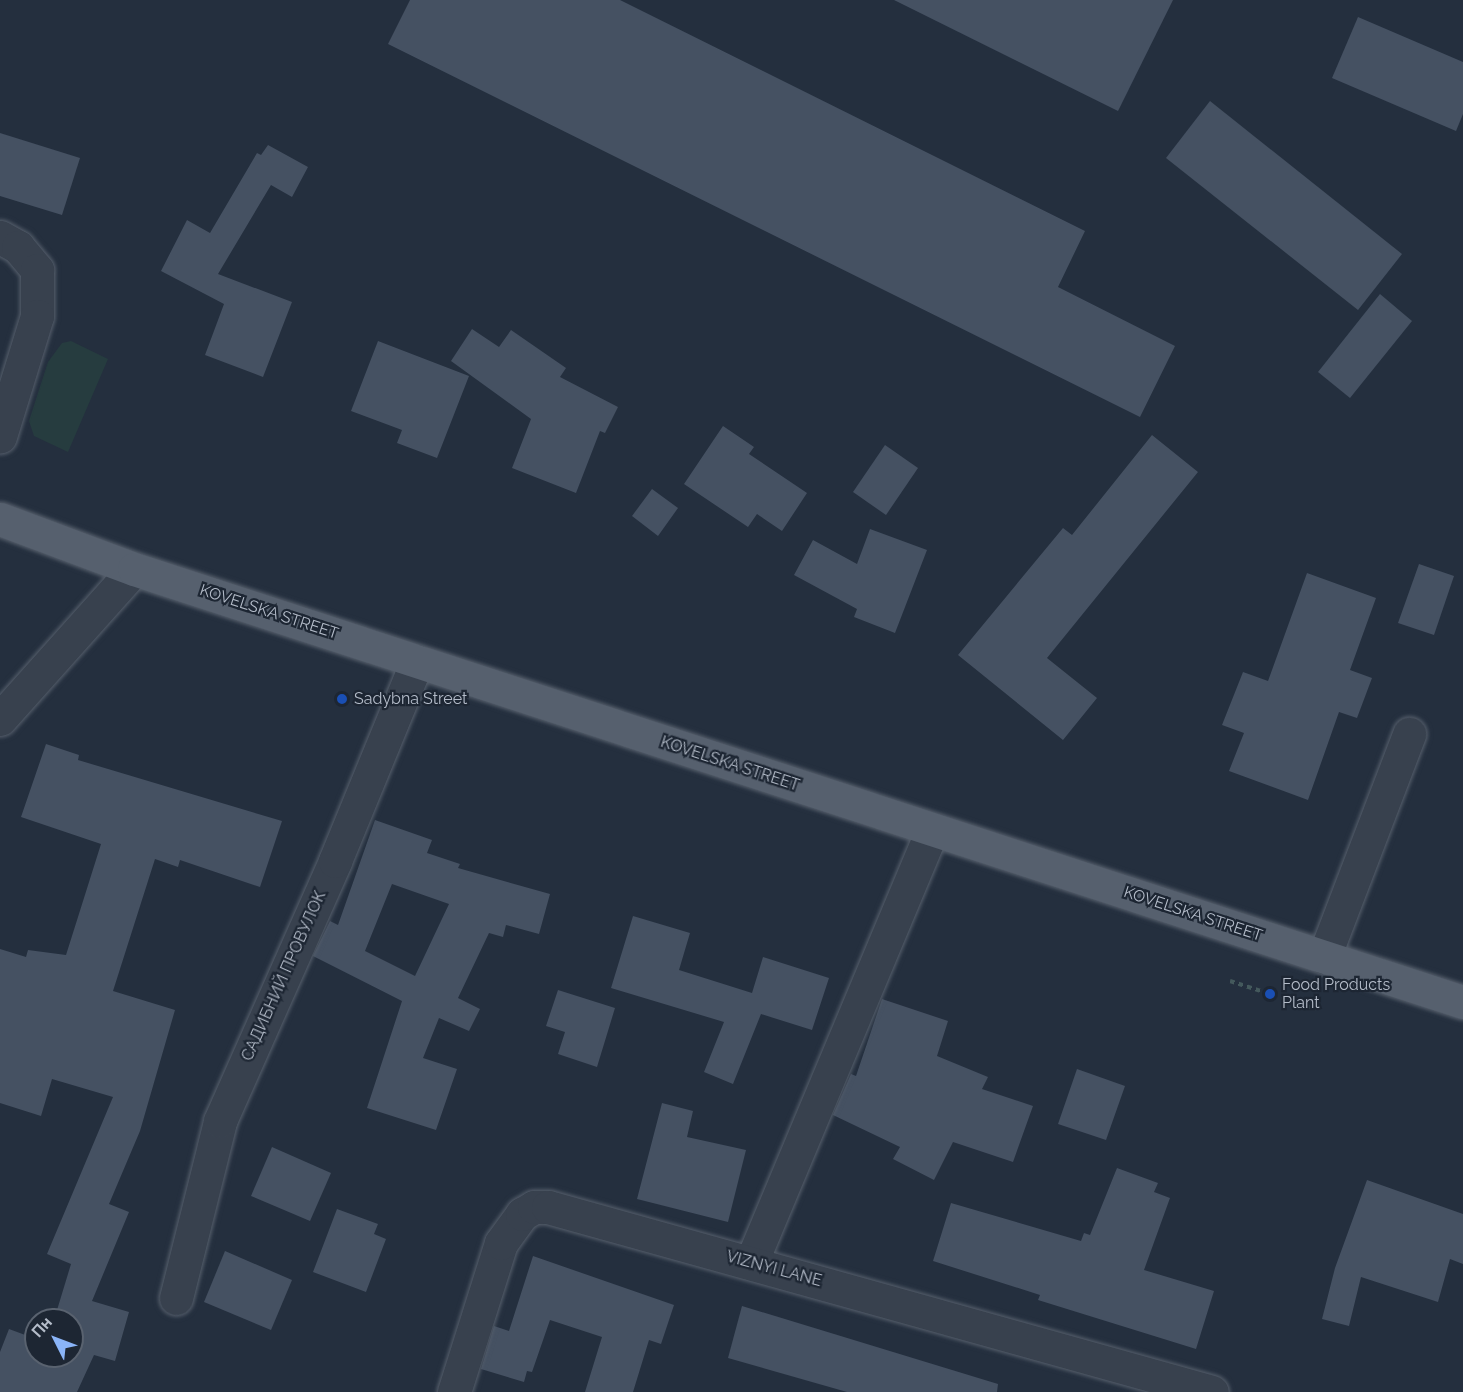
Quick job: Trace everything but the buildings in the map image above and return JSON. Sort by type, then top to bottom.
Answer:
[{"type":"main road","name":"KOVELSKA STREET","points":[[0,519],[134,568],[1463,1002]]},
{"type":"street","points":[[0,237],[18,247],[37,270],[37,316],[3,415]]},
{"type":"street","points":[[0,719],[134,568]]},
{"type":"street","name":"САДИБНИЙ ПРОВУЛОК","points":[[176,1298],[220,1121],[335,861],[417,661]]},
{"type":"street","points":[[1324,957],[1409,734]]},
{"type":"street","points":[[751,1263],[932,830]]},
{"type":"street","name":"VIZNYI LANE","points":[[454,1392],[501,1243],[516,1220],[534,1207],[548,1207],[1212,1392]]},
{"type":"path","points":[[1230,981],[1316,1009]]},
{"type":"green space","points":[[71,341],[108,359],[68,452],[34,436],[29,421],[48,362],[62,343]]},
{"type":"place","name":"Sadybna Street","points":[[342,699]]},
{"type":"place","name":"Food Products Plant","points":[[1270,994]]}]
